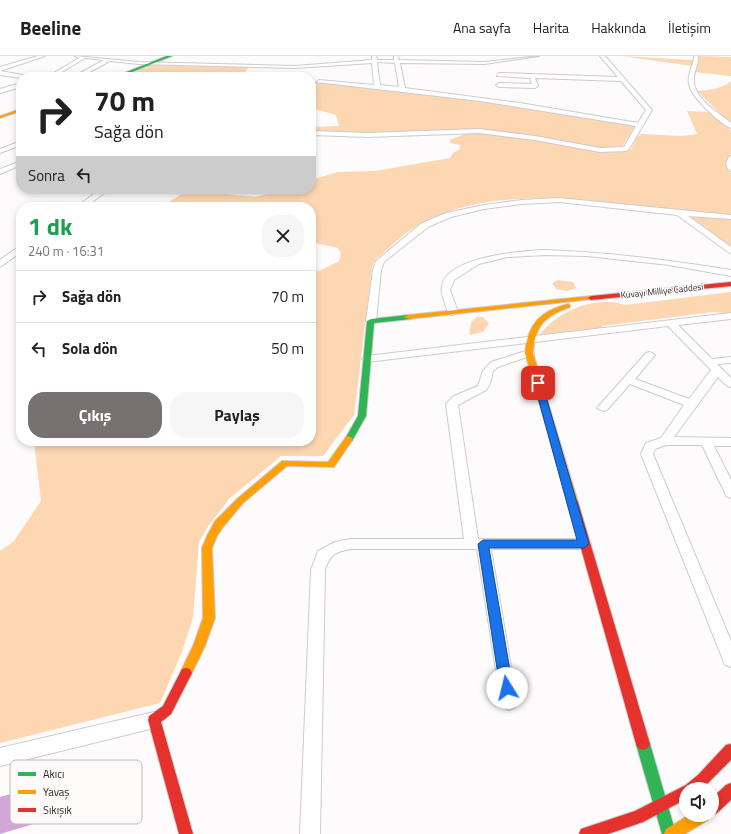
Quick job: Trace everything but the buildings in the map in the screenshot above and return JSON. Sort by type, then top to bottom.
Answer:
[{"type":"street","points":[[0,69],[41,56]]},
{"type":"street","points":[[77,56],[150,64],[248,66],[305,66],[374,59],[492,62],[537,56]]},
{"type":"street","points":[[129,72],[170,56]]},
{"type":"street","points":[[316,133],[368,135],[479,131],[535,138],[600,150],[626,149],[649,110],[602,56]]},
{"type":"street","points":[[696,56],[691,82],[692,89],[708,107],[731,126]]},
{"type":"street","points":[[58,72],[84,57]]},
{"type":"street","points":[[374,59],[377,86]]},
{"type":"street","points":[[397,59],[402,88]]},
{"type":"street","points":[[85,72],[108,60]]},
{"type":"street","points":[[248,66],[252,61]]},
{"type":"street","points":[[492,62],[499,75],[500,100]]},
{"type":"street","points":[[0,73],[16,76]]},
{"type":"street","points":[[499,75],[621,79]]},
{"type":"street","points":[[499,85],[536,86],[532,76]]},
{"type":"street","points":[[319,82],[402,88],[500,100],[640,125]]},
{"type":"street","points":[[0,91],[16,86]]},
{"type":"street","points":[[0,117],[16,112]]},
{"type":"street","points":[[8,155],[16,148]]},
{"type":"street","points":[[731,158],[729,163],[731,170]]},
{"type":"street","points":[[0,172],[16,165]]},
{"type":"street","points":[[87,202],[99,194]]},
{"type":"street","points":[[0,757],[154,720],[167,710],[199,646],[209,618],[207,548],[213,534],[243,499],[285,463],[331,465],[344,449],[362,416],[377,270],[380,261],[415,232],[440,219],[490,206],[550,200],[586,202],[679,213],[731,217]]},
{"type":"street","points":[[679,213],[731,251]]},
{"type":"street","points":[[2,260],[16,251]]},
{"type":"street","points":[[453,312],[445,290],[449,280],[467,265],[505,255],[559,254],[606,256],[653,260],[731,273]]},
{"type":"street","name":"Kuvayı Milliye Caddesi","points":[[592,298],[731,284]]},
{"type":"street","points":[[371,321],[592,298]]},
{"type":"street","points":[[592,298],[547,315],[534,327],[529,347],[660,808],[670,834],[691,822]]},
{"type":"street","points":[[367,359],[529,347],[670,324],[731,316]]},
{"type":"street","points":[[670,324],[731,384]]},
{"type":"street","points":[[509,702],[477,544],[452,404],[457,398],[476,391],[484,386],[490,366],[529,347]]},
{"type":"street","points":[[603,408],[650,355]]},
{"type":"street","points":[[666,441],[714,366],[731,360]]},
{"type":"street","points":[[628,380],[691,404]]},
{"type":"street","points":[[731,442],[707,443],[666,441],[650,446],[647,454],[731,660]]},
{"type":"street","points":[[707,443],[731,493]]},
{"type":"street","points":[[310,834],[318,570],[323,555],[335,547],[351,544],[584,544]]},
{"type":"street","points":[[154,720],[186,834]]},
{"type":"street","points":[[700,782],[731,750]]},
{"type":"street","points":[[719,801],[731,790]]},
{"type":"street","points":[[586,834],[617,825],[660,808],[679,796]]},
{"type":"shaded area","points":[[621,56],[693,60],[692,66]]},
{"type":"shaded area","points":[[698,56],[731,57],[731,76],[695,72]]},
{"type":"shaded area","points":[[153,65],[249,67],[245,72],[135,72]]},
{"type":"shaded area","points":[[731,81],[731,124],[697,91],[710,90],[724,86]]},
{"type":"shaded area","points":[[316,82],[458,96],[635,126],[622,147],[602,149],[482,130],[383,132],[370,134],[316,132],[316,127],[339,126],[336,115],[316,109]]},
{"type":"shaded area","points":[[687,111],[709,112],[727,125],[731,132],[731,154],[728,157],[727,169],[731,173],[731,216],[562,199],[532,198],[504,200],[475,204],[448,212],[422,223],[398,240],[375,260],[372,267],[354,415],[323,456],[281,456],[230,498],[209,525],[199,542],[193,617],[182,652],[160,703],[0,743],[0,551],[14,541],[41,501],[35,446],[316,446],[316,271],[319,271],[339,261],[341,254],[338,248],[316,243],[316,202],[169,202],[181,194],[226,194],[256,197],[266,194],[316,194],[316,179],[338,172],[375,171],[450,158],[453,153],[460,149],[460,145],[450,143],[450,140],[465,134],[481,133],[543,141],[595,151],[627,151],[631,149],[637,137],[641,134],[682,136],[697,134]]},
{"type":"shaded area","points":[[688,216],[731,218],[731,248],[689,217]]},
{"type":"shaded area","points":[[558,280],[573,282],[576,288],[567,291],[556,289],[552,283]]},
{"type":"shaded area","points":[[731,292],[731,314],[713,312],[602,326],[601,328],[538,337],[555,320],[565,313],[589,304],[613,302],[625,305]]},
{"type":"shaded area","points":[[477,317],[483,317],[489,323],[483,332],[469,335],[471,322]]},
{"type":"shaded area","points":[[10,794],[10,824],[33,824],[0,834],[0,797]]},
{"type":"traffic: fast","points":[[129,72],[170,56]]},
{"type":"traffic: fast","points":[[349,439],[362,416],[371,321],[408,317]]},
{"type":"traffic: fast","points":[[643,744],[669,834]]},
{"type":"traffic: slow","points":[[0,117],[16,112]]},
{"type":"traffic: slow","points":[[408,317],[591,298]]},
{"type":"traffic: slow","points":[[568,306],[551,313],[539,322],[532,335],[529,353],[573,502]]},
{"type":"traffic: slow","points":[[186,673],[199,646],[209,618],[207,548],[219,524],[240,501],[285,463],[331,465],[349,439]]},
{"type":"traffic: slow","points":[[671,834],[691,822]]},
{"type":"traffic: jam","points":[[591,298],[731,284]]},
{"type":"traffic: jam","points":[[573,502],[643,744]]},
{"type":"traffic: jam","points":[[186,673],[167,710],[154,720],[186,834]]},
{"type":"traffic: jam","points":[[700,782],[731,750]]},
{"type":"traffic: jam","points":[[719,801],[731,790]]},
{"type":"traffic: jam","points":[[586,834],[638,817],[679,796]]},
{"type":"route","points":[[507,688],[483,544],[584,544],[538,383]]}]
